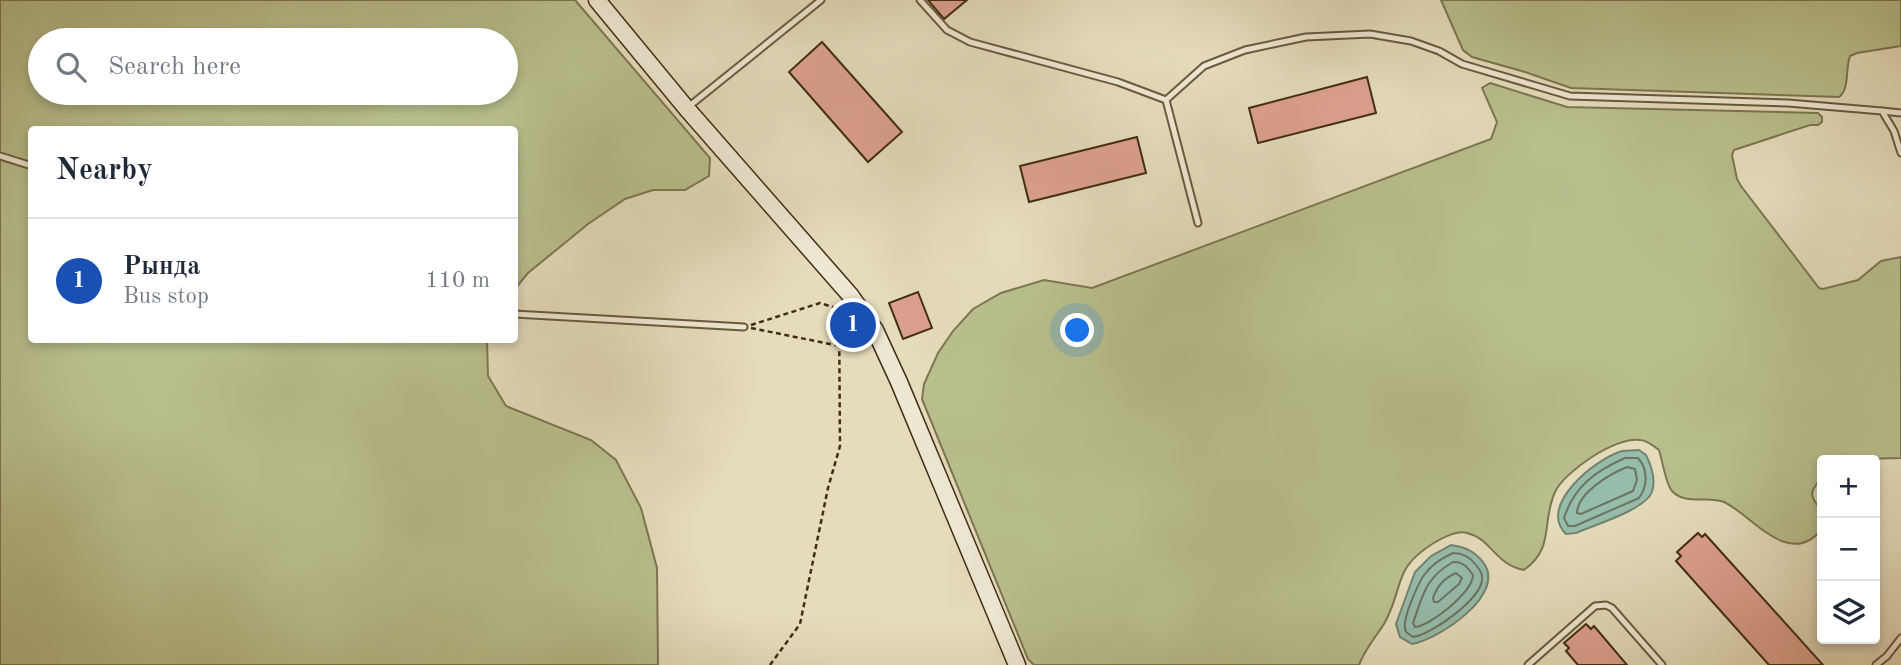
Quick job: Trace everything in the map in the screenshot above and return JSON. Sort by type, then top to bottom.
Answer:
[{"type":"main road","points":[[597,0],[687,109],[850,295],[875,330],[1017,665]]},
{"type":"lane","points":[[687,109],[821,0]]},
{"type":"lane","points":[[920,0],[947,30],[970,42],[1118,82],[1166,100]]},
{"type":"lane","points":[[1166,100],[1204,66],[1245,50],[1306,37],[1370,34],[1420,44],[1462,64],[1570,96],[1788,103],[1901,113]]},
{"type":"lane","points":[[1166,100],[1198,223]]},
{"type":"lane","points":[[1882,111],[1894,131],[1901,153]]},
{"type":"lane","points":[[0,156],[28,165]]},
{"type":"lane","points":[[518,314],[744,327]]},
{"type":"lane","points":[[1528,665],[1595,606],[1606,605],[1612,608],[1662,665]]},
{"type":"lane","points":[[1877,665],[1901,638]]},
{"type":"path","points":[[770,665],[800,624],[828,488],[840,446],[839,309],[850,295]]},
{"type":"path","points":[[744,327],[820,303],[839,309]]},
{"type":"path","points":[[744,327],[840,346]]},
{"type":"shaded area","points":[[0,0],[575,0],[710,158],[709,176],[685,190],[653,190],[625,199],[588,224],[528,273],[518,285],[518,126],[28,126],[28,343],[487,343],[488,376],[506,406],[591,440],[616,460],[641,508],[657,568],[658,665],[0,665]]},
{"type":"shaded area","points":[[1441,0],[1901,0],[1901,46],[1850,56],[1845,89],[1839,97],[1571,88],[1472,57],[1463,50]]},
{"type":"shaded area","points":[[1490,83],[1567,107],[1818,113],[1822,122],[1818,125],[1810,125],[1734,150],[1732,155],[1737,179],[1819,288],[1858,280],[1881,261],[1901,257],[1901,458],[1880,459],[1880,455],[1817,455],[1817,484],[1812,493],[1817,504],[1817,533],[1809,540],[1797,544],[1784,542],[1771,535],[1724,502],[1690,499],[1678,495],[1668,483],[1659,450],[1645,441],[1630,440],[1592,457],[1560,484],[1551,503],[1544,544],[1534,562],[1524,570],[1506,563],[1482,540],[1467,533],[1459,532],[1447,536],[1422,551],[1405,569],[1391,610],[1359,665],[1034,665],[1028,659],[922,399],[924,384],[938,353],[953,331],[973,309],[1001,293],[1044,280],[1092,288],[1491,139],[1497,122],[1482,88]]},
{"type":"water","points":[[1639,450],[1646,455],[1652,473],[1653,487],[1647,499],[1618,516],[1576,533],[1566,534],[1559,523],[1559,510],[1573,485],[1598,463],[1611,456],[1622,451]]},
{"type":"water","points":[[1451,545],[1469,550],[1483,562],[1488,575],[1486,588],[1479,601],[1453,624],[1438,634],[1412,644],[1400,637],[1396,624],[1415,572],[1431,556]]},
{"type":"building","points":[[928,0],[967,0],[944,19]]},
{"type":"building","points":[[822,42],[902,132],[868,162],[789,72]]},
{"type":"building","points":[[1367,77],[1376,113],[1258,143],[1249,108]]},
{"type":"building","points":[[1137,137],[1146,173],[1029,202],[1020,166]]},
{"type":"building","points":[[918,292],[932,328],[903,339],[889,303]]},
{"type":"building","points":[[1698,533],[1702,537],[1705,534],[1823,665],[1769,665],[1676,561],[1681,556],[1677,552]]},
{"type":"building","points":[[1586,624],[1591,629],[1594,626],[1627,665],[1578,665],[1566,651],[1569,648],[1564,643]]},
{"type":"place","name":"Рында","points":[[853,325]]}]
